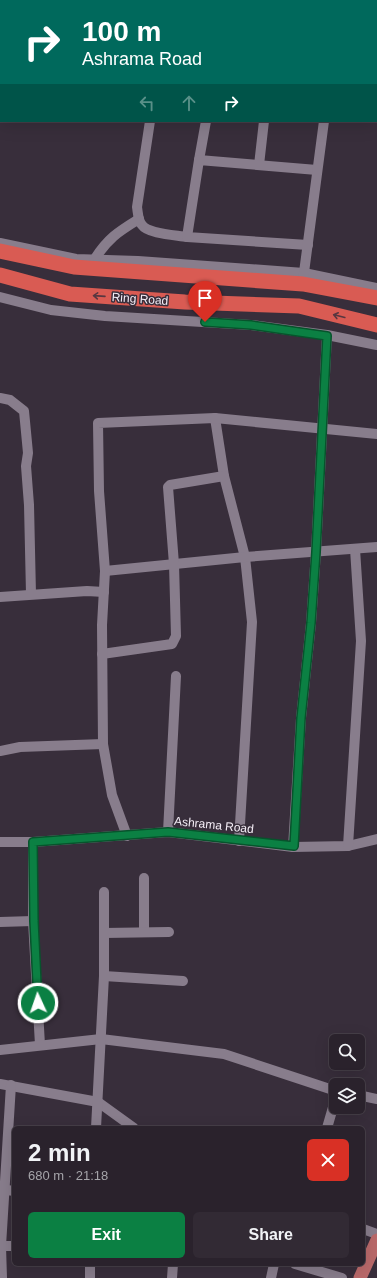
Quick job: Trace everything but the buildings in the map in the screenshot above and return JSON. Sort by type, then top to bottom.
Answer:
[{"type":"highway","points":[[0,251],[74,267],[303,279],[377,298]]},
{"type":"highway","name":"Ring Road","points":[[0,275],[70,294],[185,302],[299,306],[377,326]]},
{"type":"main road","points":[[360,1278],[377,1240]]},
{"type":"main road","points":[[369,1278],[377,1260]]},
{"type":"street","points":[[150,122],[137,207],[142,226],[150,231],[187,237],[308,244]]},
{"type":"street","points":[[187,237],[206,122]]},
{"type":"street","points":[[259,165],[264,122]]},
{"type":"street","points":[[303,279],[324,122]]},
{"type":"street","points":[[199,160],[317,170]]},
{"type":"street","points":[[94,260],[105,244],[113,236],[139,219]]},
{"type":"street","points":[[0,243],[76,259],[303,279],[377,288]]},
{"type":"street","points":[[0,297],[51,310],[105,316],[251,325],[377,345]]},
{"type":"street","points":[[294,846],[301,718],[311,623],[316,552],[327,336]]},
{"type":"street","points":[[0,398],[10,400],[24,411],[28,453],[26,466],[31,594]]},
{"type":"street","points":[[215,418],[224,476],[245,557],[252,622],[239,841]]},
{"type":"street","points":[[127,836],[112,795],[103,744],[102,654],[105,571],[99,492],[98,422],[215,418],[377,434]]},
{"type":"street","points":[[102,654],[172,644],[176,636],[174,564],[168,487],[170,485],[224,476]]},
{"type":"street","points":[[105,571],[245,557],[377,547]]},
{"type":"street","points":[[348,846],[361,641],[355,549]]},
{"type":"street","points":[[0,597],[88,591],[104,592]]},
{"type":"street","points":[[168,832],[176,676]]},
{"type":"street","points":[[0,750],[20,747],[103,744]]},
{"type":"street","name":"Ashrama Road","points":[[0,842],[33,842],[168,832],[294,846],[348,846],[377,839]]},
{"type":"street","points":[[33,842],[34,921],[40,1044]]},
{"type":"street","points":[[144,878],[144,932]]},
{"type":"street","points":[[96,1126],[104,976],[104,892]]},
{"type":"street","points":[[0,922],[34,921]]},
{"type":"street","points":[[104,933],[169,932]]},
{"type":"street","points":[[104,976],[183,981]]},
{"type":"street","points":[[0,1050],[40,1044],[101,1038],[224,1054],[329,1089]]},
{"type":"street","points":[[0,1084],[98,1102],[131,1126]]},
{"type":"street","points":[[2,1278],[1,1246],[6,1190],[4,1121],[11,1085]]},
{"type":"street","points":[[365,1096],[377,1099]]},
{"type":"street","points":[[328,1126],[331,1114]]},
{"type":"street","points":[[365,1230],[377,1234]]},
{"type":"street","points":[[1,1246],[12,1246]]},
{"type":"street","points":[[90,1266],[90,1278]]},
{"type":"street","points":[[172,1266],[172,1278]]},
{"type":"street","points":[[272,1278],[274,1266]]},
{"type":"street","points":[[302,1266],[342,1278]]},
{"type":"route","points":[[38,1003],[34,921],[33,842],[168,832],[294,846],[301,718],[311,623],[316,552],[327,336],[251,325],[205,322]]}]
